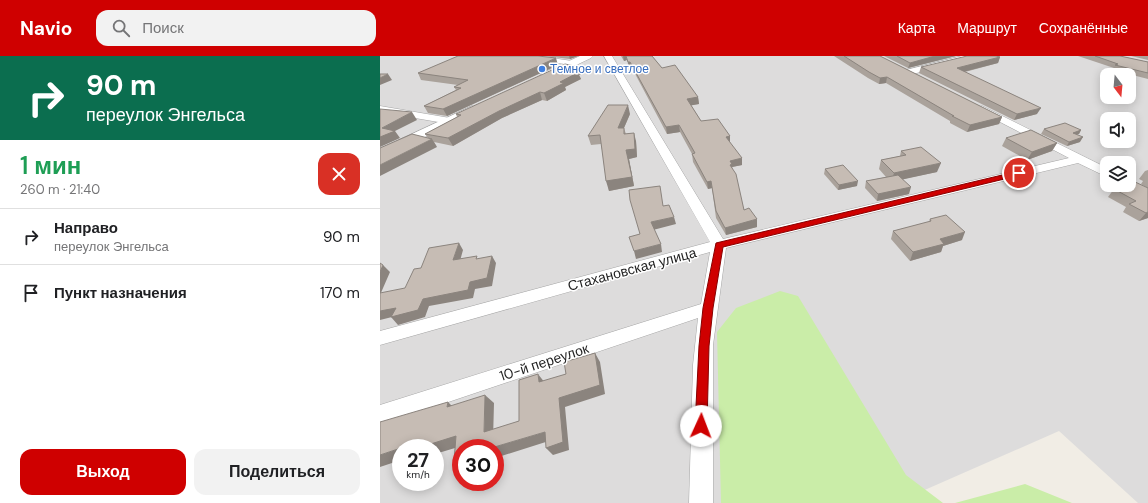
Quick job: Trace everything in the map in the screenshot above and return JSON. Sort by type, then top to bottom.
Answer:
[{"type":"street","points":[[520,56],[572,63]]},
{"type":"street","points":[[536,80],[588,56]]},
{"type":"street","name":"Стахановская улица","points":[[380,338],[719,245],[608,56]]},
{"type":"street","points":[[923,79],[905,71],[971,56]]},
{"type":"street","points":[[380,154],[486,104]]},
{"type":"street","points":[[972,105],[1100,170]]},
{"type":"street","points":[[380,109],[450,121]]},
{"type":"street","points":[[701,503],[701,419],[704,346],[708,308],[719,245],[1079,159]]},
{"type":"street","name":"10-й переулок","points":[[380,415],[708,308]]},
{"type":"shaded area","points":[[380,56],[1148,56],[1148,503],[1138,503],[1059,431],[895,503],[380,503]]},
{"type":"green space","points":[[780,291],[798,296],[906,475],[943,503],[721,503],[717,332],[736,308]]},
{"type":"green space","points":[[1025,484],[1072,503],[955,503]]},
{"type":"building","points":[[458,56],[538,56],[556,58],[443,109],[424,106],[461,88],[454,87],[468,80],[418,73]]},
{"type":"building","points":[[626,56],[652,56],[662,68],[675,65],[698,97],[687,99],[701,121],[718,119],[730,136],[726,137],[742,158],[730,161],[732,164],[730,165],[736,174],[744,210],[749,208],[757,219],[725,228],[716,211],[711,181],[707,182],[692,154],[695,153],[679,125],[666,127],[630,62],[628,62]]},
{"type":"building","points":[[844,56],[880,56],[1002,117],[970,125],[952,116],[954,116],[887,77],[880,78]]},
{"type":"building","points":[[897,56],[935,56],[910,63]]},
{"type":"building","points":[[967,56],[1000,57],[957,68],[1041,108],[1017,114],[921,67]]},
{"type":"building","points":[[1095,56],[1120,56],[1148,62],[1148,73],[1136,70],[1136,68],[1127,68],[1115,65],[1118,64]]},
{"type":"building","points":[[565,64],[579,67],[572,71],[579,72],[560,82],[564,83],[544,93],[540,92],[499,111],[448,138],[425,134],[461,115],[456,114]]},
{"type":"building","points":[[380,74],[388,74],[380,78]]},
{"type":"building","points":[[608,105],[628,105],[618,128],[624,128],[624,134],[634,133],[635,149],[626,150],[632,177],[606,181],[600,135],[588,136]]},
{"type":"building","points":[[380,109],[412,112],[382,128],[395,131],[380,137]]},
{"type":"building","points":[[1065,123],[1081,130],[1073,133],[1083,137],[1069,142],[1044,129]]},
{"type":"building","points":[[1031,130],[1057,143],[1032,152],[1006,138]]},
{"type":"building","points":[[412,134],[432,139],[380,165],[380,148]]},
{"type":"building","points":[[921,147],[941,163],[894,173],[881,160],[906,155],[901,151]]},
{"type":"building","points":[[843,165],[858,181],[839,185],[825,169]]},
{"type":"building","points":[[898,175],[911,187],[878,194],[866,181]]},
{"type":"building","points":[[1136,182],[1148,188],[1148,212],[1146,213],[1129,204],[1136,201],[1120,192],[1136,192]]},
{"type":"building","points":[[660,186],[663,206],[669,205],[674,217],[651,222],[661,244],[634,251],[629,237],[640,234],[630,200],[629,190]]},
{"type":"building","points":[[946,215],[965,232],[940,239],[944,244],[913,252],[893,231],[931,221],[930,219]]},
{"type":"building","points":[[459,243],[453,260],[477,256],[476,259],[492,256],[487,278],[470,282],[468,290],[423,299],[418,310],[391,317],[396,308],[380,311],[380,293],[405,288],[414,269],[421,268],[429,248]]},
{"type":"building","points":[[380,263],[383,265],[380,272]]},
{"type":"building","points":[[595,353],[600,385],[559,398],[563,442],[546,448],[545,432],[504,444],[504,439],[456,439],[456,436],[444,440],[392,439],[392,451],[380,455],[380,422],[448,402],[447,407],[485,395],[484,432],[519,421],[519,380],[538,374],[539,382],[566,374],[564,362]]},
{"type":"place","name":"Темное и светлое","points":[[542,69]]},
{"type":"route","points":[[701,426],[704,346],[708,308],[719,245],[1019,173]]}]
